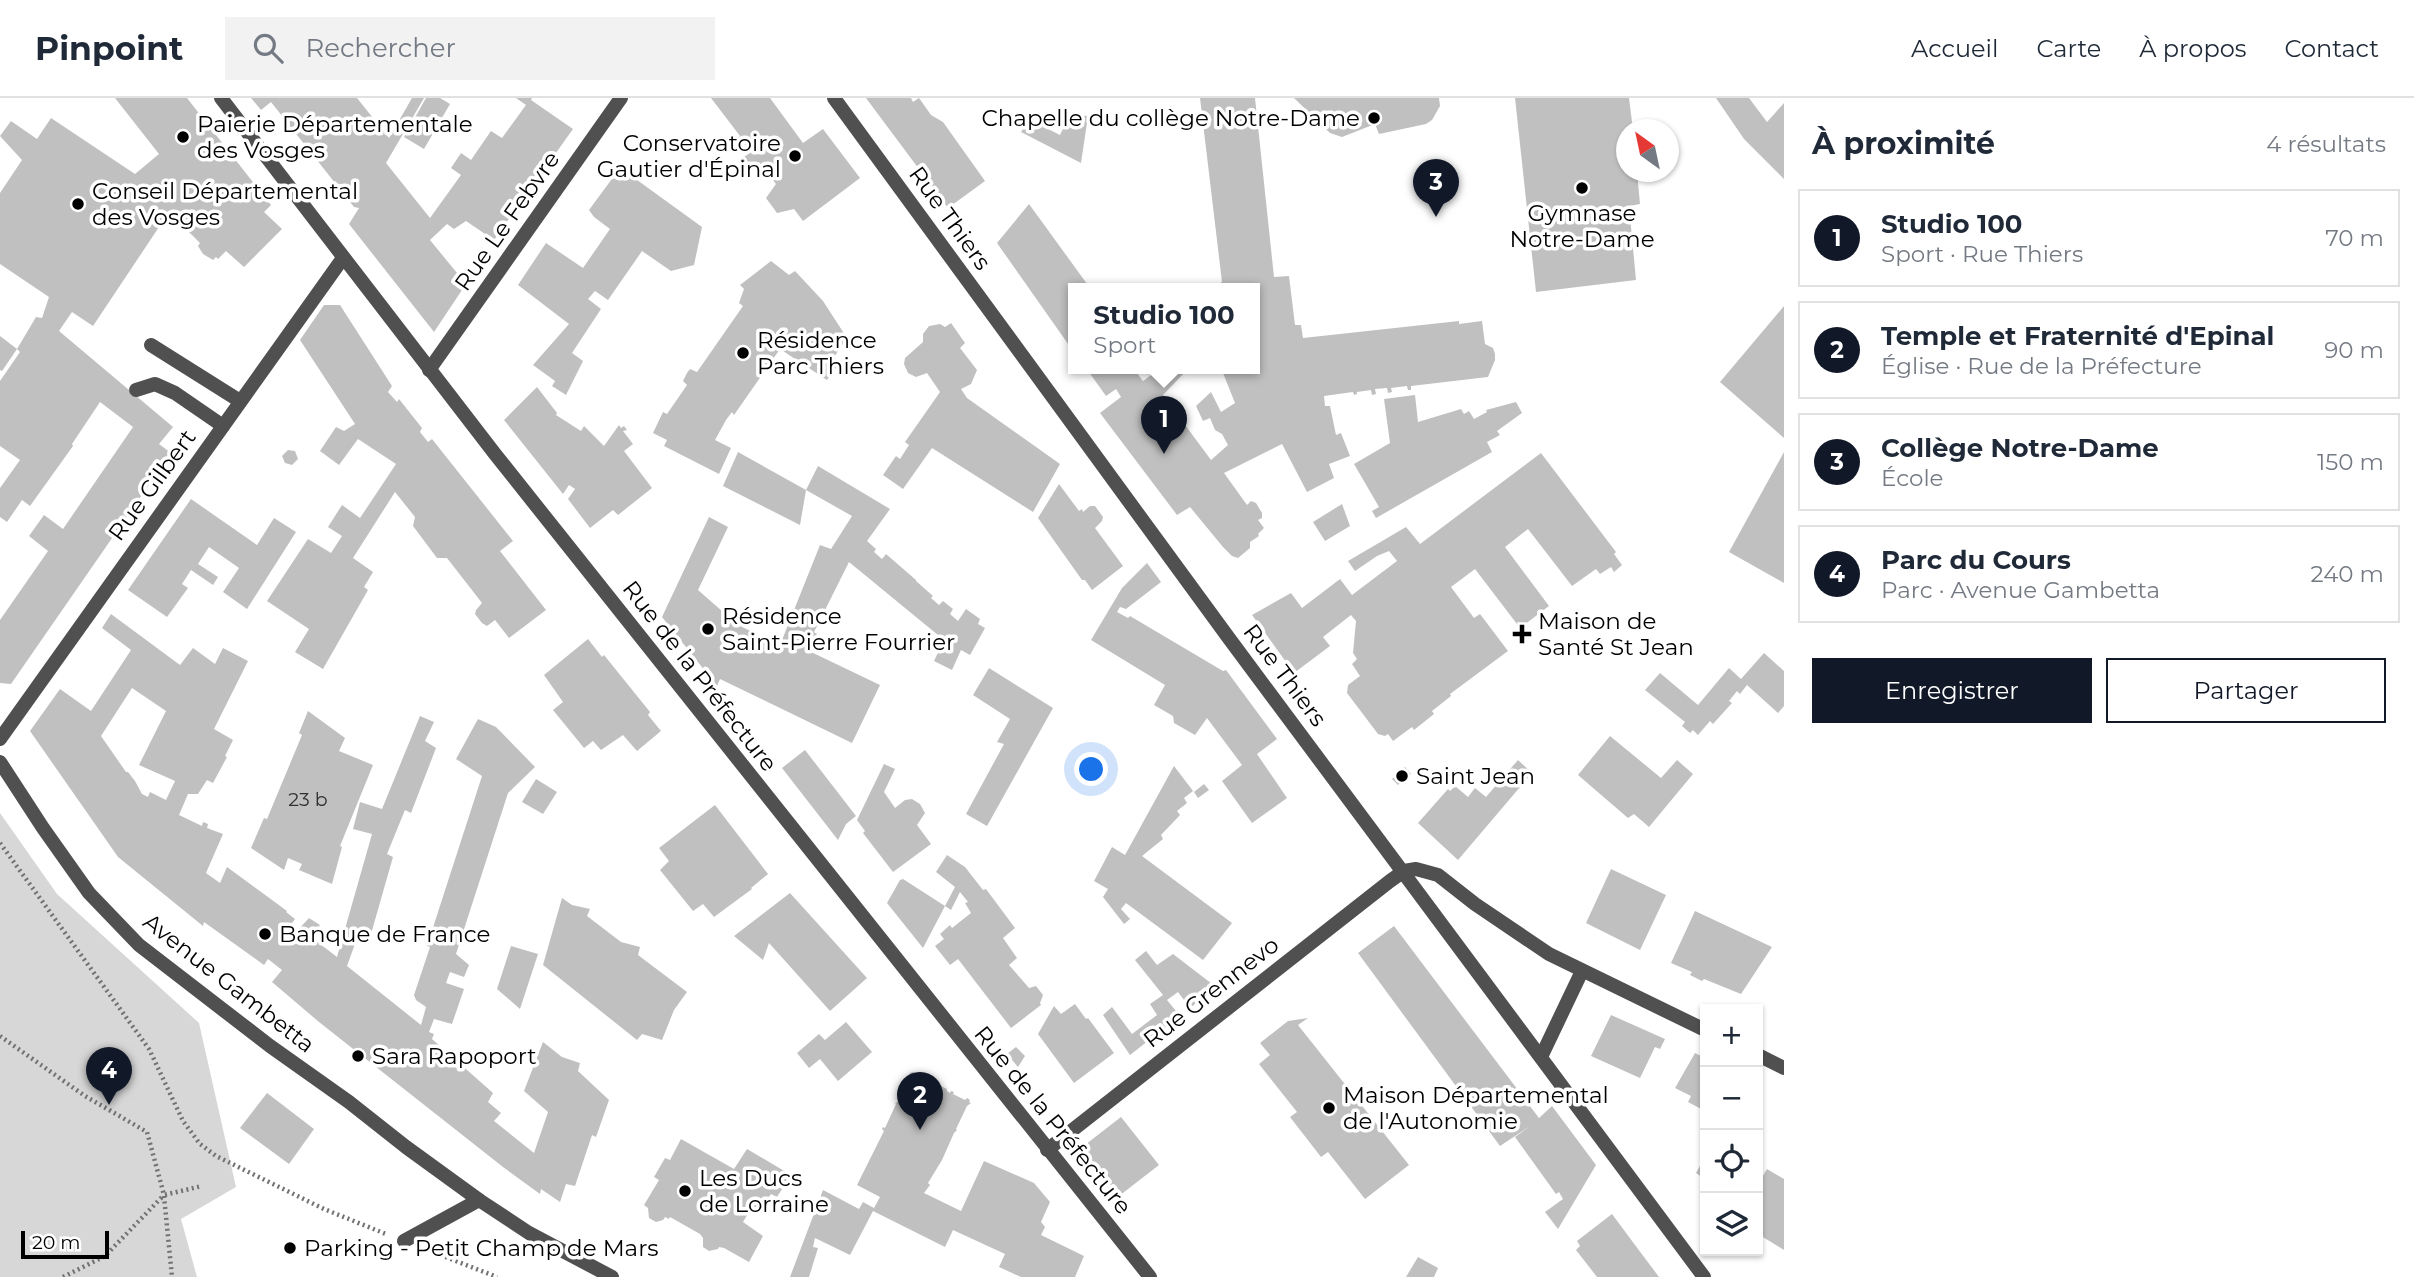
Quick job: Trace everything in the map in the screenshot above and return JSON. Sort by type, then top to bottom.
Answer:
[{"type":"street","name":"Rue de la Préfecture","points":[[221,98],[429,370],[1150,1277]]},
{"type":"street","name":"Rue Le Febvre","points":[[429,370],[621,98]]},
{"type":"street","name":"Rue Thiers","points":[[834,98],[1228,637],[1704,1277]]},
{"type":"street","name":"Rue Gilbert","points":[[0,739],[343,258]]},
{"type":"street","points":[[151,345],[240,401]]},
{"type":"street","points":[[136,390],[155,384],[175,393],[223,426]]},
{"type":"street","name":"Avenue Gambetta","points":[[0,762],[89,892],[139,945],[270,1046],[479,1200],[529,1233],[612,1277]]},
{"type":"street","points":[[1404,871],[1416,869],[1438,875],[1475,904],[1549,954],[1700,1028]]},
{"type":"street","name":"Rue Grennevo","points":[[1047,1150],[1404,871]]},
{"type":"street","points":[[1541,1057],[1582,971]]},
{"type":"street","points":[[1763,1058],[1784,1068]]},
{"type":"street","points":[[404,1241],[479,1200]]},
{"type":"path","points":[[0,843],[149,1049],[183,1121],[200,1144],[216,1156],[324,1209],[497,1277]]},
{"type":"path","points":[[0,1036],[85,1096],[147,1132],[164,1195],[172,1277]]},
{"type":"path","points":[[63,1277],[106,1256],[164,1195],[202,1186]]},
{"type":"shaded area","points":[[0,813],[57,894],[199,1023],[236,1187],[181,1219],[197,1277],[0,1277]]},
{"type":"building","points":[[115,98],[187,98],[271,205],[264,212],[282,229],[244,267],[226,251],[213,260],[203,254],[198,246],[200,243],[186,229],[188,219],[175,222],[165,218],[93,326],[72,312],[59,331],[173,427],[159,444],[171,453],[11,684],[0,683],[0,620],[48,551],[29,536],[44,515],[63,529],[133,427],[100,402],[73,446],[30,506],[22,500],[7,522],[0,517],[0,488],[20,460],[0,446],[0,381],[20,352],[17,349],[36,317],[42,318],[49,297],[0,264],[0,193],[22,160],[0,136],[11,121],[37,139],[51,118],[135,174],[159,154]]},
{"type":"building","points":[[251,98],[357,98],[389,138],[412,98],[424,98],[386,163],[430,218],[461,175],[451,168],[461,153],[471,160],[491,131],[502,138],[526,105],[516,98],[532,98],[531,100],[573,129],[494,240],[466,221],[454,229],[447,224],[430,240],[466,284],[434,332],[349,224],[359,208],[354,207],[271,102],[261,110]]},
{"type":"building","points":[[426,98],[440,98],[450,104],[424,149],[404,137]]},
{"type":"building","name":"Conservatoire Gautier d'Épinal","points":[[711,98],[770,98],[803,143],[823,129],[860,178],[803,221],[794,209],[777,213],[766,198],[776,184],[759,162],[747,170],[740,160],[751,152],[743,142],[740,144],[736,140],[740,136]]},
{"type":"building","points":[[866,98],[911,98],[913,102],[919,98],[931,115],[943,122],[985,181],[948,208]]},
{"type":"building","points":[[1200,98],[1255,98],[1274,277],[1289,276],[1295,325],[1301,325],[1303,338],[1459,321],[1459,324],[1482,321],[1485,344],[1493,348],[1495,360],[1488,377],[1411,386],[1411,390],[1408,390],[1407,386],[1391,388],[1392,392],[1388,393],[1387,388],[1375,389],[1376,394],[1372,395],[1371,390],[1354,395],[1353,392],[1324,396],[1325,406],[1330,406],[1336,435],[1341,433],[1350,456],[1329,464],[1334,478],[1307,492],[1282,444],[1224,473],[1247,505],[1251,501],[1256,503],[1262,513],[1262,518],[1258,520],[1264,528],[1259,536],[1250,542],[1250,548],[1238,558],[1223,547],[1190,507],[1177,515],[1100,413],[1121,397],[1116,389],[1106,396],[1090,374],[1138,374],[1143,381],[1153,374],[1183,374],[1163,395],[1211,460],[1228,445],[1222,434],[1215,430],[1210,418],[1203,421],[1196,406],[1211,392],[1221,412],[1235,403],[1223,374],[1260,374],[1260,283],[1220,283]]},
{"type":"building","name":"Chapelle du collège Notre-Dame","points":[[1294,98],[1439,98],[1440,106],[1432,120],[1426,124],[1379,134],[1375,124],[1342,137],[1330,133]]},
{"type":"building","name":"Gymnase Notre-Dame","points":[[1515,98],[1629,98],[1632,119],[1616,119],[1616,182],[1638,182],[1640,204],[1629,206],[1636,280],[1536,292]]},
{"type":"building","points":[[1716,98],[1749,98],[1767,122],[1784,103],[1784,179],[1744,139]]},
{"type":"building","points":[[1070,114],[1088,116],[1081,163],[1021,132],[1028,119],[1060,135]]},
{"type":"building","points":[[617,172],[626,172],[702,227],[694,265],[671,271],[642,251],[608,300],[595,291],[588,299],[601,309],[572,353],[583,361],[566,395],[552,386],[555,381],[533,365],[569,324],[518,285],[546,243],[583,268],[610,229],[589,210]]},
{"type":"building","points":[[1029,204],[1086,283],[1068,283],[1068,344],[997,243]]},
{"type":"building","name":"Résidence Parc Thiers","points":[[771,261],[789,275],[795,271],[823,301],[847,338],[834,357],[840,362],[827,380],[780,349],[734,415],[732,412],[726,420],[715,440],[731,448],[719,474],[664,446],[667,440],[653,433],[663,412],[667,414],[687,385],[683,381],[687,373],[690,369],[697,372],[743,306],[739,303],[744,289],[740,285]]},
{"type":"building","points":[[324,305],[340,305],[392,386],[388,392],[397,402],[399,399],[422,428],[420,432],[428,442],[432,439],[513,541],[500,551],[546,610],[509,638],[495,620],[487,626],[482,623],[475,614],[482,603],[447,558],[437,558],[413,526],[415,517],[395,492],[353,558],[373,572],[364,587],[368,590],[323,669],[295,652],[309,629],[267,601],[308,539],[331,553],[342,536],[328,527],[342,505],[360,518],[396,464],[358,439],[339,465],[320,451],[336,427],[344,431],[355,424],[300,340]]},
{"type":"building","points":[[1784,306],[1784,438],[1720,382]]},
{"type":"building","points":[[951,323],[965,343],[960,348],[977,370],[971,384],[961,389],[967,398],[1060,464],[1033,512],[932,448],[903,489],[883,475],[896,456],[900,459],[909,445],[905,442],[940,392],[927,373],[916,377],[908,373],[904,364],[905,358],[923,342],[923,334],[929,326],[940,324],[945,327]]},
{"type":"building","points":[[0,336],[17,349],[2,371],[0,370]]},
{"type":"building","points":[[537,387],[556,415],[581,431],[584,426],[604,446],[619,425],[621,428],[624,426],[627,430],[623,431],[633,444],[624,451],[652,488],[618,515],[613,510],[590,528],[568,499],[575,489],[569,485],[563,494],[504,420]]},
{"type":"building","points":[[1415,395],[1418,422],[1461,409],[1464,414],[1469,411],[1474,419],[1487,412],[1486,410],[1516,402],[1522,413],[1497,431],[1500,435],[1487,442],[1492,452],[1376,518],[1372,511],[1379,507],[1354,464],[1390,443],[1384,399]]},
{"type":"building","points":[[288,450],[295,451],[298,459],[292,465],[285,463],[282,456]]},
{"type":"building","points":[[738,452],[806,490],[800,525],[723,486]]},
{"type":"building","points":[[1784,452],[1784,583],[1729,552]]},
{"type":"building","points":[[1541,453],[1616,552],[1614,554],[1622,565],[1614,572],[1611,567],[1600,574],[1596,569],[1572,586],[1528,529],[1505,547],[1549,606],[1520,628],[1475,569],[1451,587],[1474,618],[1480,614],[1508,651],[1450,694],[1451,696],[1432,711],[1434,714],[1414,730],[1412,727],[1393,741],[1388,734],[1378,734],[1347,693],[1348,685],[1360,676],[1352,664],[1357,659],[1353,653],[1356,621],[1351,615],[1323,637],[1330,646],[1294,673],[1252,615],[1291,593],[1302,608],[1340,579],[1352,595],[1397,561],[1389,551],[1355,571],[1348,561],[1406,527],[1420,544]]},
{"type":"building","name":"Résidence Saint-Pierre Fourrier","points":[[818,466],[890,509],[867,541],[876,549],[874,552],[882,559],[886,554],[933,596],[931,598],[939,605],[943,601],[953,609],[950,614],[958,621],[966,609],[980,619],[978,624],[985,628],[970,655],[961,650],[952,670],[934,661],[944,640],[849,562],[814,632],[817,634],[809,651],[880,685],[852,743],[720,679],[717,686],[662,617],[709,517],[728,527],[698,590],[738,625],[780,645],[820,545],[831,549],[852,516],[806,490]]},
{"type":"building","points":[[1059,484],[1079,511],[1082,509],[1083,512],[1090,506],[1095,506],[1103,517],[1095,528],[1123,566],[1092,590],[1038,518]]},
{"type":"building","points":[[191,499],[257,545],[274,518],[296,532],[247,609],[223,592],[239,568],[209,547],[198,564],[218,577],[213,585],[191,570],[182,584],[188,588],[167,617],[128,590]]},
{"type":"building","points":[[1342,504],[1350,526],[1325,541],[1313,522]]},
{"type":"building","points":[[1147,563],[1161,582],[1126,609],[1120,607],[1117,612],[1128,618],[1130,616],[1223,671],[1226,670],[1277,739],[1257,754],[1287,798],[1252,823],[1222,781],[1242,765],[1207,718],[1195,735],[1174,723],[1173,716],[1154,705],[1165,685],[1091,640],[1122,588]]},
{"type":"building","points":[[111,614],[180,665],[193,648],[215,664],[223,648],[248,661],[214,729],[233,740],[225,756],[227,757],[213,783],[207,780],[198,794],[188,794],[179,815],[202,826],[203,822],[208,824],[207,828],[223,834],[206,873],[220,883],[227,867],[287,911],[295,919],[289,927],[296,932],[309,918],[320,925],[311,937],[337,957],[372,834],[353,829],[360,802],[382,809],[420,716],[434,722],[425,741],[436,748],[411,813],[405,810],[387,854],[393,857],[369,941],[364,945],[356,941],[347,966],[421,1025],[426,1007],[416,1000],[414,995],[430,947],[427,946],[482,776],[456,759],[478,719],[496,727],[535,767],[508,793],[456,954],[469,965],[464,977],[450,972],[446,983],[464,989],[452,1024],[434,1019],[429,1032],[434,1034],[432,1039],[493,1093],[488,1102],[501,1113],[494,1121],[534,1153],[548,1112],[524,1091],[543,1042],[562,1057],[580,1063],[578,1071],[609,1100],[596,1137],[592,1135],[575,1186],[566,1184],[560,1202],[541,1189],[540,1194],[503,1167],[319,1022],[272,982],[282,970],[268,959],[264,965],[204,922],[203,926],[118,857],[30,731],[60,689],[91,711],[131,650],[102,628]],"holes":[[[132,688],[166,711],[139,765],[175,781],[166,800],[150,792],[148,797],[142,794],[101,736]]]},
{"type":"building","points":[[588,639],[650,712],[648,715],[661,731],[637,751],[623,735],[601,750],[593,741],[584,748],[553,710],[563,702],[544,675]]},
{"type":"building","points":[[1764,653],[1784,671],[1784,706],[1778,713],[1747,685],[1740,694],[1737,691],[1729,701],[1732,703],[1713,724],[1710,721],[1698,735],[1693,730],[1690,733],[1682,726],[1685,722],[1645,690],[1660,673],[1698,705],[1729,668],[1741,679]]},
{"type":"building","points":[[989,668],[1053,708],[987,826],[966,814],[1004,744],[997,742],[1010,719],[973,695]]},
{"type":"building","points":[[308,711],[345,738],[339,751],[373,765],[340,846],[342,847],[332,884],[299,870],[302,864],[288,858],[284,870],[251,848],[264,818],[267,819],[302,735],[299,733]]},
{"type":"building","points":[[1610,736],[1661,778],[1677,760],[1693,774],[1649,827],[1634,814],[1628,818],[1578,775]]},
{"type":"building","points":[[805,750],[856,816],[846,824],[838,840],[782,768]]},
{"type":"building","points":[[1518,760],[1532,773],[1458,860],[1418,823],[1448,789],[1450,791],[1455,786],[1468,797],[1475,788],[1486,797]]},
{"type":"building","points":[[884,764],[895,769],[884,792],[895,808],[905,800],[912,799],[920,804],[925,813],[917,825],[931,844],[893,872],[863,833],[865,831],[857,820]]},
{"type":"building","points":[[1174,766],[1193,791],[1184,798],[1187,803],[1177,811],[1180,815],[1161,835],[1163,839],[1142,856],[1232,923],[1203,960],[1126,903],[1121,909],[1130,919],[1124,924],[1103,897],[1108,889],[1094,881],[1112,847],[1125,855]]},
{"type":"building","name":"Saint Jean","points":[[1405,767],[1411,774],[1398,785],[1392,779]]},
{"type":"building","points":[[536,779],[557,792],[543,814],[522,802]]},
{"type":"building","points":[[1204,784],[1209,790],[1198,798],[1194,792]]},
{"type":"building","points":[[715,805],[768,874],[714,917],[703,904],[693,911],[660,870],[669,861],[659,848]]},
{"type":"building","points":[[947,855],[965,867],[983,890],[986,889],[1015,928],[1003,938],[1017,958],[1009,965],[1029,988],[1036,986],[1043,995],[1041,1005],[1011,1028],[958,959],[950,965],[935,946],[944,939],[940,934],[971,913],[965,903],[968,902],[960,892],[951,910],[945,906],[955,887],[936,872]]},
{"type":"building","points":[[1611,869],[1666,895],[1640,950],[1586,923]]},
{"type":"building","points":[[903,879],[945,906],[923,948],[887,903]]},
{"type":"building","points":[[790,893],[867,978],[830,1011],[769,943],[763,960],[734,936]]},
{"type":"building","points":[[562,898],[572,905],[590,909],[587,916],[621,942],[640,947],[638,955],[687,992],[674,1010],[662,1040],[642,1034],[637,1040],[543,965]]},
{"type":"building","points":[[1695,911],[1772,947],[1741,994],[1704,979],[1702,981],[1690,975],[1692,972],[1671,963]]},
{"type":"building","points":[[1394,926],[1539,1118],[1552,1106],[1596,1165],[1558,1229],[1545,1212],[1563,1199],[1559,1192],[1556,1194],[1515,1137],[1530,1126],[1500,1146],[1358,953]]},
{"type":"building","points":[[511,946],[538,954],[520,1009],[497,989]]},
{"type":"building","points":[[1146,951],[1157,965],[1173,954],[1216,987],[1190,1008],[1178,992],[1167,1000],[1180,1016],[1130,1055],[1103,1015],[1112,1007],[1132,1034],[1157,1015],[1150,1004],[1163,995],[1135,960]]},
{"type":"building","points":[[1075,1004],[1114,1053],[1074,1083],[1038,1034],[1054,1006],[1061,1014]]},
{"type":"building","points":[[1611,1015],[1665,1039],[1660,1049],[1655,1047],[1640,1078],[1591,1056]]},
{"type":"building","name":"Maison Départemental de l'Autonomie","points":[[1308,1018],[1298,1025],[1409,1165],[1365,1199],[1328,1152],[1321,1157],[1290,1117],[1297,1112],[1259,1064],[1270,1055],[1260,1043],[1288,1021]]},
{"type":"building","points":[[846,1022],[872,1052],[838,1081],[820,1059],[809,1068],[797,1053],[819,1034],[825,1040]]},
{"type":"building","points":[[1016,1047],[1025,1056],[1018,1067],[1007,1054]]},
{"type":"building","points":[[1695,1053],[1700,1056],[1700,1108],[1688,1102],[1691,1096],[1675,1088]]},
{"type":"building","points":[[913,1072],[915,1076],[947,1089],[950,1093],[954,1092],[953,1094],[965,1100],[967,1098],[971,1103],[967,1106],[924,1193],[961,1211],[984,1161],[1034,1183],[1050,1202],[1041,1222],[1045,1227],[1041,1235],[1084,1256],[1075,1277],[1021,1277],[999,1267],[1005,1254],[953,1230],[945,1247],[873,1211],[850,1255],[815,1238],[813,1247],[818,1248],[809,1277],[790,1277],[823,1190],[859,1209],[863,1202],[874,1208],[880,1197],[857,1185],[884,1131],[882,1129],[885,1128],[910,1078],[908,1076]]},
{"type":"building","points":[[267,1093],[314,1129],[289,1164],[240,1128]]},
{"type":"building","points":[[1121,1117],[1159,1165],[1119,1196],[1081,1148]]},
{"type":"building","points":[[681,1139],[734,1169],[747,1149],[791,1175],[777,1197],[771,1194],[760,1211],[752,1207],[743,1222],[763,1236],[749,1262],[724,1248],[709,1251],[703,1247],[700,1234],[670,1217],[656,1222],[649,1218],[648,1208],[644,1205],[659,1180],[654,1177],[665,1158],[670,1160]]},
{"type":"building","points":[[1767,1169],[1784,1179],[1784,1250],[1763,1237],[1763,1176]]},
{"type":"building","points":[[1612,1214],[1659,1277],[1597,1277],[1576,1250],[1580,1246],[1577,1241]]},
{"type":"building","points":[[1418,1257],[1438,1268],[1434,1277],[1406,1277]]},
{"type":"place","name":"Chapelle du collège Notre-Dame","points":[[1374,118]]},
{"type":"place","name":"Paierie Départementale des Vosges","points":[[183,137]]},
{"type":"place","name":"Conservatoire Gautier d'Épinal","points":[[795,156]]},
{"type":"place","name":"Gymnase Notre-Dame","points":[[1582,188]]},
{"type":"place","name":"Conseil Départemental des Vosges","points":[[78,204]]},
{"type":"place","name":"Collège Notre-Dame","points":[[1436,217]]},
{"type":"place","name":"Résidence Parc Thiers","points":[[743,353]]},
{"type":"place","name":"Studio 100","points":[[1164,454]]},
{"type":"place","name":"Résidence Saint-Pierre Fourrier","points":[[708,629]]},
{"type":"place","name":"Maison de Santé St Jean","points":[[1522,634]]},
{"type":"place","name":"Saint Jean","points":[[1402,776]]},
{"type":"place","name":"Banque de France","points":[[265,934]]},
{"type":"place","name":"Sara Rapoport","points":[[358,1056]]},
{"type":"place","name":"Parc du Cours","points":[[109,1105]]},
{"type":"place","name":"Maison Départemental de l'Autonomie","points":[[1329,1108]]},
{"type":"place","name":"Temple et Fraternité d'Epinal","points":[[920,1130]]},
{"type":"place","name":"Les Ducs de Lorraine","points":[[685,1191]]},
{"type":"place","name":"Parking - Petit Champ de Mars","points":[[290,1248]]}]
